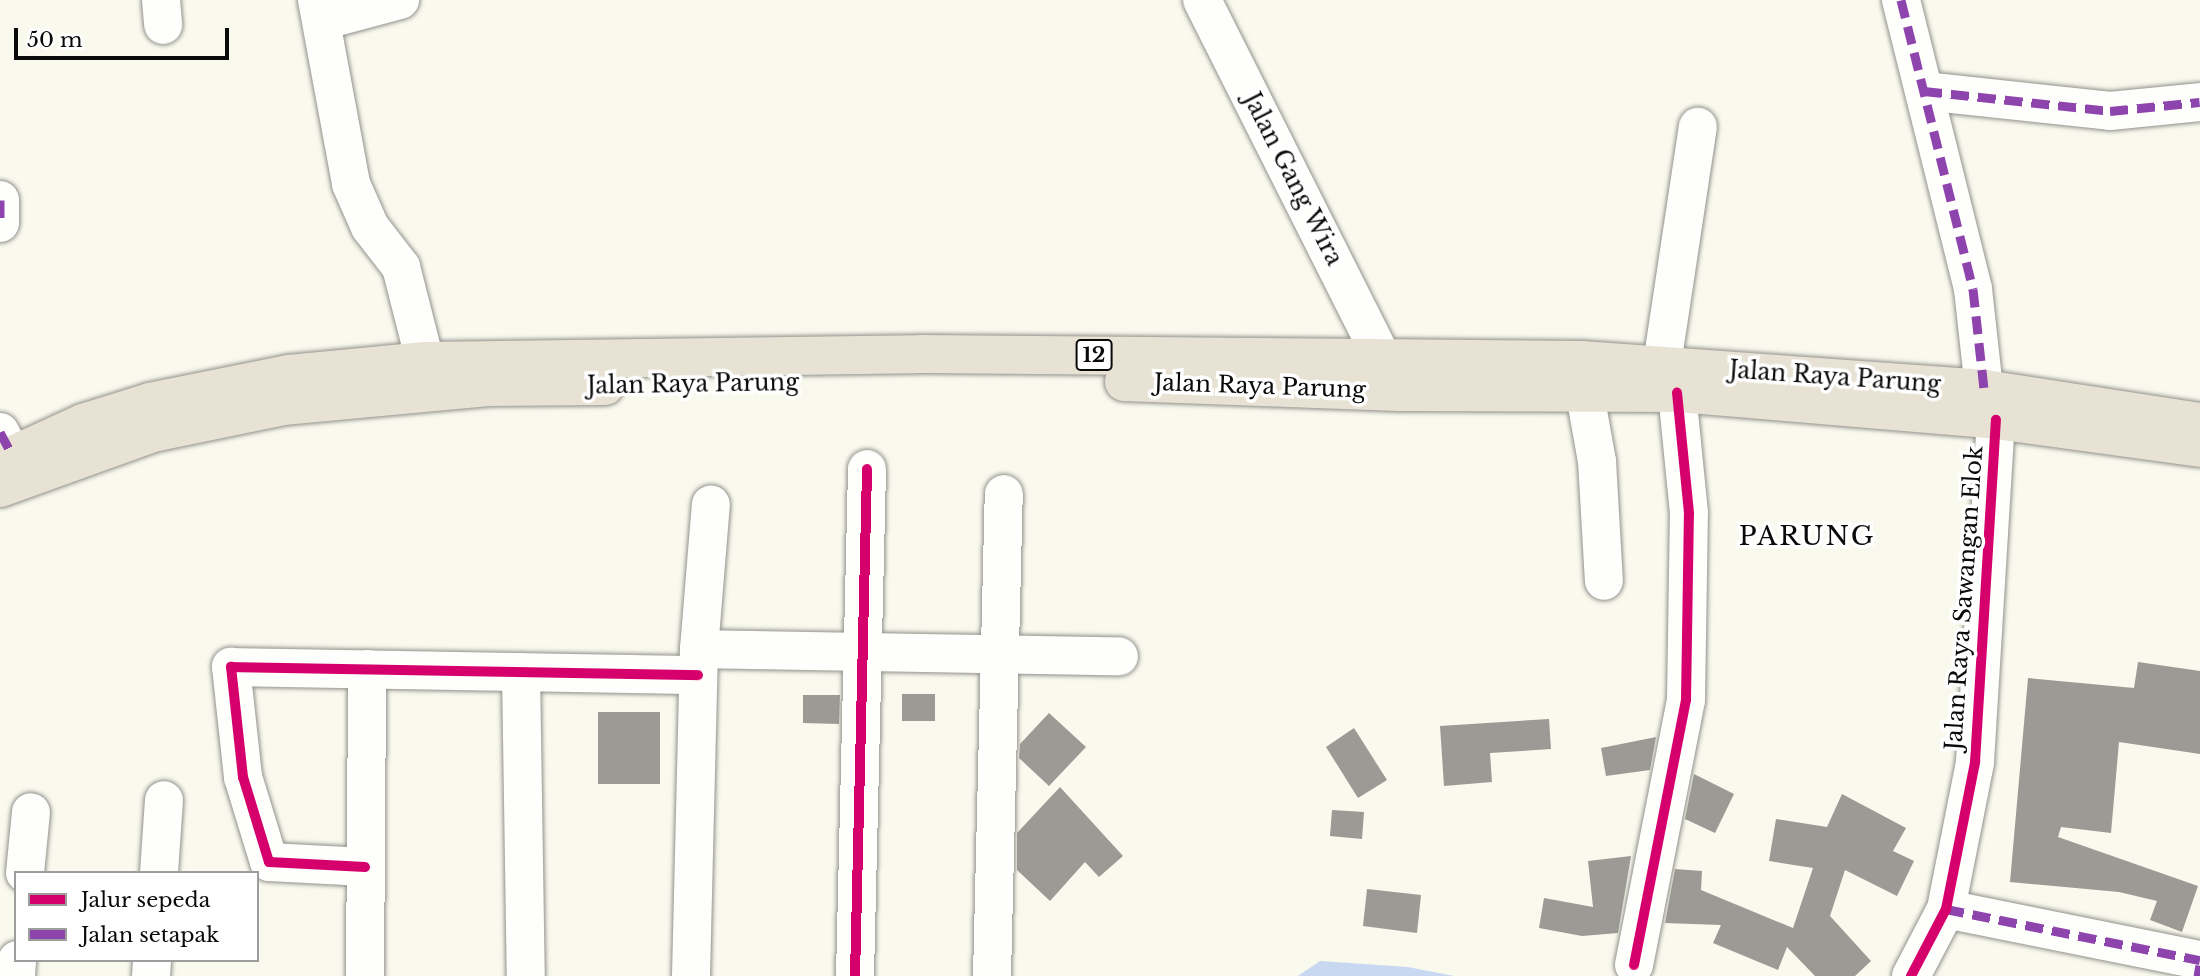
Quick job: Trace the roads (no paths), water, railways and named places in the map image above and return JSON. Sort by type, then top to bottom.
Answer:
[{"type":"highway","name":"Jalan Raya Parung","points":[[354,384],[425,361],[922,354],[1392,375],[1584,389],[1670,378]]},
{"type":"highway","name":"Jalan Raya Parung","points":[[3,459],[83,423],[150,402],[354,384],[488,387],[1392,375],[1670,378],[2200,422]]},
{"type":"highway","name":"Jalan Raya Parung","points":[[1990,405],[2200,448]]},
{"type":"street","points":[[400,0],[319,10],[334,112],[351,184],[370,227],[401,267],[425,361]]},
{"type":"street","name":"Jalan Gang Wira","points":[[1202,0],[1392,375]]},
{"type":"street","name":"Jalan Raya Sawangan Elok","points":[[1901,0],[1977,307],[1990,405],[1982,711],[1947,909],[1911,976]]},
{"type":"street","points":[[1924,91],[2110,111],[2200,102]]},
{"type":"street","points":[[1634,965],[1686,701],[1689,513],[1670,378],[1698,127]]},
{"type":"street","points":[[0,200],[0,223]]},
{"type":"street","points":[[1584,389],[1597,461],[1604,581]]},
{"type":"street","points":[[855,976],[867,469]]},
{"type":"street","points":[[992,976],[1004,494]]},
{"type":"street","points":[[691,976],[698,662],[711,504]]},
{"type":"street","points":[[365,867],[269,862],[243,776],[231,667],[521,671],[863,652],[1119,656]]},
{"type":"street","points":[[365,976],[367,669]]},
{"type":"street","points":[[521,671],[526,976]]},
{"type":"street","points":[[159,871],[164,800]]},
{"type":"street","points":[[25,871],[31,812]]},
{"type":"street","points":[[1947,909],[2200,962],[2198,976]]},
{"type":"water","points":[[1320,961],[1408,967],[1454,976],[1298,976]]},
{"type":"district","name":"PARUNG","points":[[1807,537]]}]
